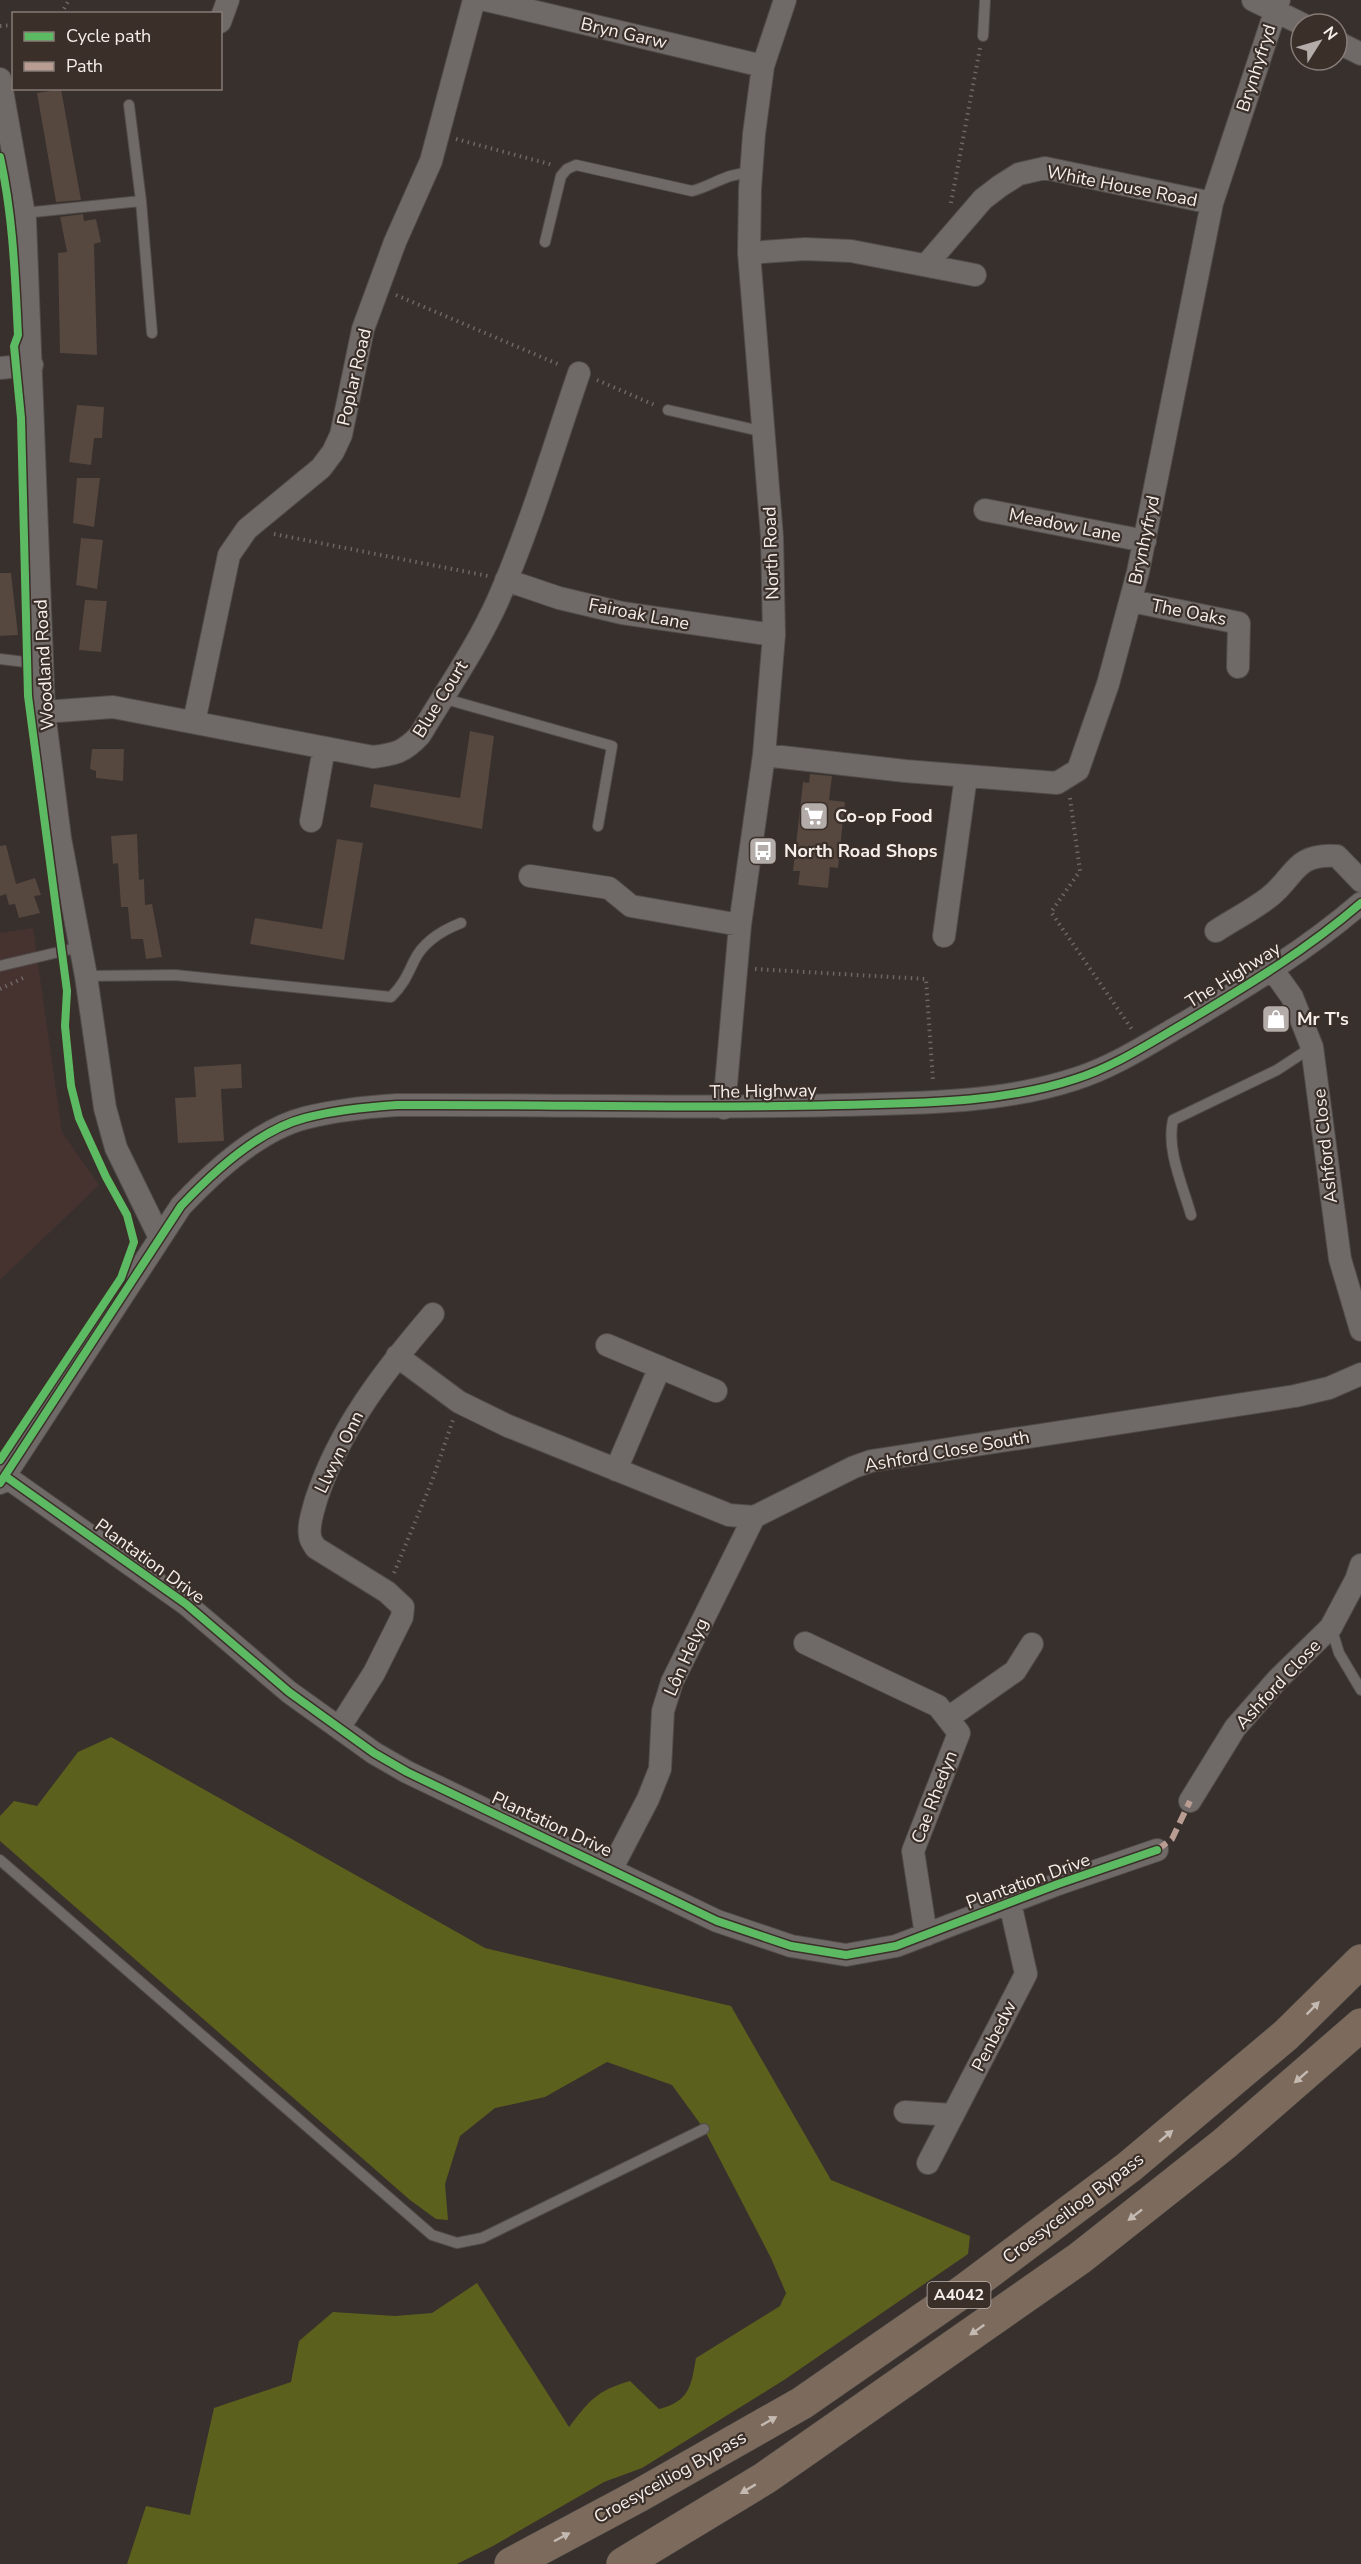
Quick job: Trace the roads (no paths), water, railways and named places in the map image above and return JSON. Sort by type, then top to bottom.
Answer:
[{"type":"highway","name":"Croesyceiliog Bypass","points":[[511,2564],[640,2495],[802,2403],[965,2290],[1137,2160],[1286,2035],[1361,1961]]},
{"type":"highway","name":"A4042","points":[[622,2564],[765,2478],[1080,2258],[1224,2144],[1361,2025]]},
{"type":"street","points":[[222,16],[228,0]]},
{"type":"street","name":"Poplar Road","points":[[194,722],[229,555],[247,529],[321,468],[333,452],[341,435],[363,329],[395,242],[431,160],[474,0]]},
{"type":"street","name":"Bryn Garw","points":[[486,0],[763,66]]},
{"type":"street","name":"North Road","points":[[724,1108],[740,926],[764,755],[774,635],[772,537],[749,253],[751,172],[763,66],[785,0]]},
{"type":"street","points":[[1253,0],[1277,5],[1289,14]]},
{"type":"street","name":"Brynhyfryd","points":[[966,776],[1057,783],[1078,770],[1108,684],[1131,601],[1212,203],[1277,5]]},
{"type":"street","name":"Woodland Road","points":[[0,79],[4,128],[24,213],[32,365],[44,712],[60,838],[86,976],[105,1108],[113,1138],[160,1238]]},
{"type":"street","name":"White House Road","points":[[926,265],[983,199],[1019,174],[1045,168],[1212,203]]},
{"type":"street","points":[[749,253],[829,249],[975,275]]},
{"type":"street","points":[[0,368],[32,365]]},
{"type":"street","name":"Blue Court","points":[[44,712],[113,707],[373,757],[392,755],[407,749],[420,735],[485,626],[506,580],[579,373]]},
{"type":"street","name":"Meadow Lane","points":[[986,510],[1145,541]]},
{"type":"street","name":"Fairoak Lane","points":[[506,580],[559,598],[622,614],[774,635]]},
{"type":"street","name":"The Oaks","points":[[1131,601],[1239,623],[1238,667]]},
{"type":"street","points":[[311,820],[324,748]]},
{"type":"street","points":[[764,755],[966,776],[944,936]]},
{"type":"street","points":[[1216,931],[1270,897],[1291,871],[1307,860],[1322,855],[1336,856],[1361,881]]},
{"type":"street","points":[[530,876],[609,888],[631,906],[740,926]]},
{"type":"street","name":"The Highway","points":[[2,1480],[181,1206],[207,1179],[234,1157],[270,1134],[303,1118],[349,1108],[397,1104],[724,1108],[934,1101],[1018,1093],[1075,1079],[1122,1060],[1272,969],[1315,940],[1361,903]]},
{"type":"street","name":"Ashford Close","points":[[1272,969],[1292,998],[1312,1047],[1338,1248],[1361,1330]]},
{"type":"street","name":"Llwyn Onn","points":[[339,1728],[374,1673],[402,1617],[403,1606],[387,1592],[316,1548],[309,1538],[313,1511],[324,1475],[364,1402],[397,1356],[433,1314]]},
{"type":"street","points":[[607,1345],[716,1391]]},
{"type":"street","points":[[397,1356],[459,1402],[508,1426],[729,1515],[754,1517]]},
{"type":"street","points":[[616,1470],[660,1367]]},
{"type":"street","name":"Ashford Close South","points":[[754,1517],[854,1467],[871,1461],[1295,1396],[1329,1388],[1361,1374]]},
{"type":"street","name":"Plantation Drive","points":[[2,1480],[186,1604],[289,1692],[374,1753],[407,1772],[612,1868],[717,1921],[790,1946],[846,1955],[896,1946],[1157,1850]]},
{"type":"street","name":"Lôn Helyg","points":[[612,1868],[648,1799],[660,1769],[663,1711],[672,1682],[754,1517]]},
{"type":"street","name":"Ashford Close","points":[[1190,1801],[1235,1728],[1278,1679],[1331,1627],[1359,1576]]},
{"type":"street","points":[[805,1643],[938,1706],[948,1718],[1015,1671],[1032,1644]]},
{"type":"street","name":"Cae Rhedyn","points":[[926,1935],[913,1851],[959,1733],[948,1718]]},
{"type":"street","name":"Penbedw","points":[[928,2163],[1026,1974],[1010,1903]]},
{"type":"street","points":[[904,2112],[953,2115]]},
{"type":"lane","points":[[982,36],[985,0]]},
{"type":"lane","points":[[129,105],[141,201],[152,333]]},
{"type":"lane","points":[[545,242],[561,176],[567,169],[576,165],[692,190],[703,188],[722,177],[751,172]]},
{"type":"lane","points":[[24,213],[141,201]]},
{"type":"lane","points":[[668,410],[764,433]]},
{"type":"lane","points":[[0,659],[42,664]]},
{"type":"lane","points":[[442,698],[612,746],[597,826]]},
{"type":"lane","points":[[86,976],[175,975],[391,997],[409,976],[415,960],[430,942],[444,929],[462,923]]},
{"type":"lane","points":[[0,966],[80,947]]},
{"type":"lane","points":[[1191,1215],[1172,1146],[1173,1120],[1277,1070],[1312,1047]]},
{"type":"lane","points":[[1331,1627],[1340,1653],[1361,1690]]},
{"type":"lane","points":[[0,1860],[432,2235],[457,2243],[482,2238],[704,2129]]},
{"type":"place","name":"Co-op Food","points":[[814,816]]},
{"type":"place","name":"North Road Shops","points":[[763,851]]},
{"type":"place","name":"Mr T's","points":[[1276,1019]]}]
